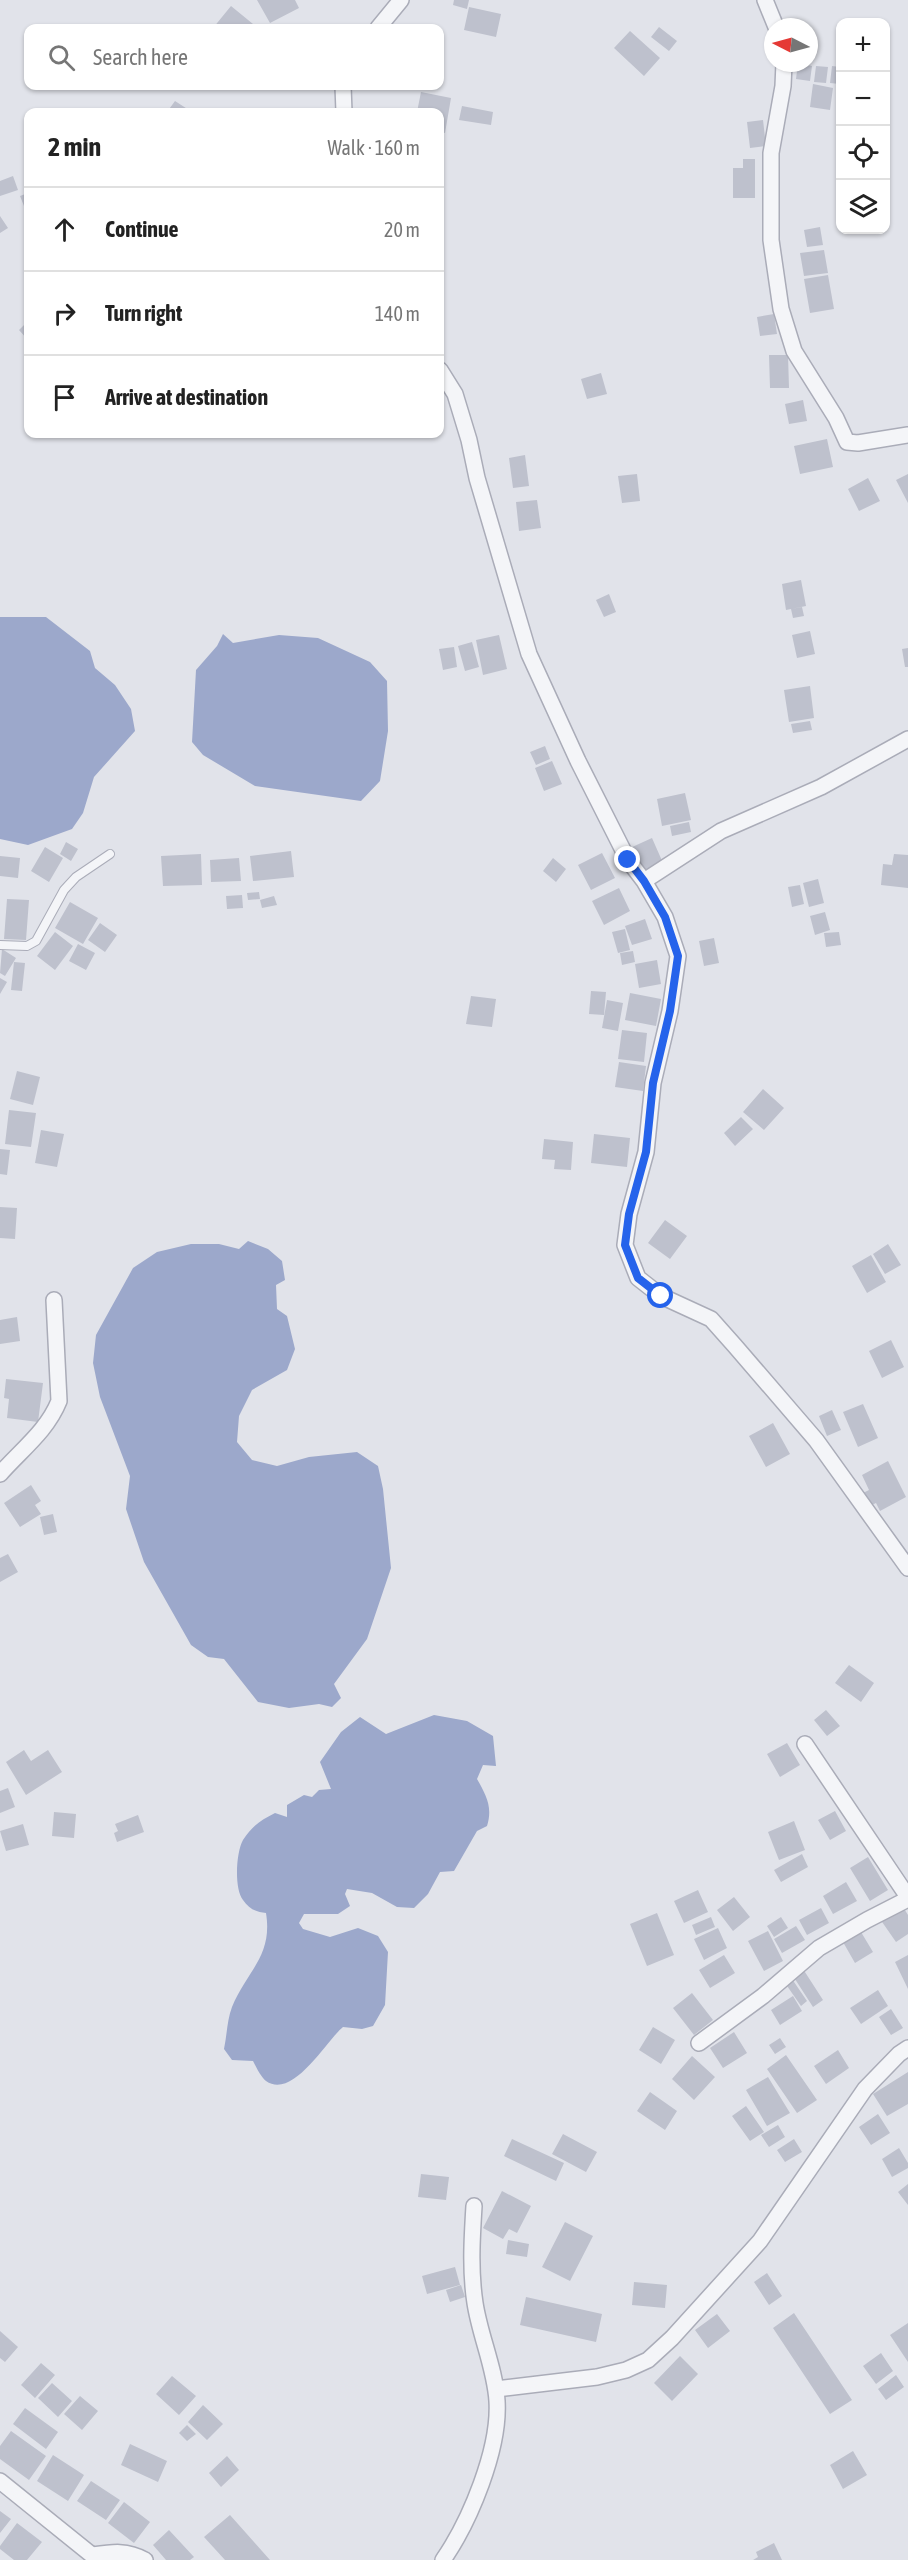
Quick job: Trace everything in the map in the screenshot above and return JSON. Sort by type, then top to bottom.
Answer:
[{"type":"street","points":[[381,24],[401,0]]},
{"type":"street","points":[[765,0],[772,18]]},
{"type":"street","points":[[784,72],[771,153],[771,240],[781,309],[794,351],[836,418],[847,442],[858,443],[908,435]]},
{"type":"street","points":[[343,90],[344,108]]},
{"type":"street","points":[[444,376],[455,394],[467,431],[477,478],[529,654],[578,761],[628,860],[644,881],[665,917],[678,956],[670,1011],[653,1083],[646,1152],[629,1214],[625,1245],[638,1278],[661,1296],[711,1319],[735,1346],[816,1440],[908,1568]]},
{"type":"street","points":[[644,881],[721,831],[821,787],[908,739]]},
{"type":"street","points":[[0,1474],[42,1431],[59,1401],[54,1300]]},
{"type":"street","points":[[699,2043],[763,1996],[819,1948],[908,1898],[805,1744]]},
{"type":"street","points":[[496,2389],[597,2377],[626,2370],[648,2360],[672,2338],[760,2241],[865,2090],[899,2054],[908,2048]]},
{"type":"street","points":[[443,2560],[458,2538],[476,2502],[493,2440],[498,2404],[475,2302],[472,2242],[474,2206]]},
{"type":"street","points":[[0,2481],[96,2558],[122,2551],[133,2553],[145,2560]]},
{"type":"lane","points":[[0,945],[27,946],[36,941],[64,890],[76,877],[110,854]]},
{"type":"water","points":[[0,617],[46,617],[90,651],[95,668],[115,685],[131,709],[135,731],[94,777],[83,813],[72,829],[28,845],[0,839]]},
{"type":"water","points":[[223,634],[233,643],[279,635],[318,638],[370,662],[387,681],[388,731],[380,781],[361,801],[255,786],[203,755],[192,742],[196,670],[217,646]]},
{"type":"water","points":[[248,1241],[268,1249],[282,1261],[285,1280],[276,1285],[277,1309],[287,1316],[295,1349],[287,1370],[252,1390],[239,1416],[237,1442],[252,1460],[277,1466],[309,1457],[357,1452],[378,1466],[383,1489],[391,1568],[367,1639],[334,1684],[341,1698],[332,1707],[319,1704],[289,1708],[258,1702],[224,1659],[208,1657],[191,1645],[144,1562],[126,1509],[130,1476],[100,1397],[93,1363],[96,1335],[133,1268],[157,1252],[191,1244],[219,1244],[239,1249]]},
{"type":"water","points":[[434,1715],[467,1721],[493,1736],[496,1766],[483,1765],[477,1779],[489,1807],[487,1826],[477,1831],[454,1871],[440,1872],[428,1894],[414,1908],[397,1907],[372,1893],[347,1889],[345,1894],[350,1906],[338,1914],[304,1914],[299,1923],[303,1929],[330,1937],[358,1928],[378,1936],[388,1952],[385,2005],[373,2026],[362,2029],[343,2027],[298,2076],[287,2083],[276,2085],[266,2081],[253,2061],[232,2060],[224,2049],[232,2007],[257,1963],[266,1941],[266,1913],[250,1908],[240,1895],[238,1888],[237,1870],[243,1840],[253,1827],[275,1813],[287,1817],[287,1805],[304,1795],[312,1797],[319,1790],[331,1789],[320,1762],[341,1732],[360,1717],[386,1734]]},
{"type":"building","points":[[257,0],[295,0],[299,8],[270,23]]},
{"type":"building","points":[[454,0],[469,0],[467,9],[453,5]]},
{"type":"building","points":[[231,6],[253,24],[216,24]]},
{"type":"building","points":[[469,7],[501,14],[496,37],[464,30]]},
{"type":"building","points":[[659,27],[677,41],[669,51],[651,37]]},
{"type":"building","points":[[630,31],[660,58],[644,76],[614,48]]},
{"type":"building","points":[[818,66],[828,67],[826,83],[814,82]]},
{"type":"building","points":[[832,66],[836,66],[836,84],[830,83]]},
{"type":"building","points":[[797,72],[811,72],[810,81],[796,79]]},
{"type":"building","points":[[813,84],[833,88],[830,110],[810,107]]},
{"type":"building","points":[[421,92],[451,98],[445,133],[444,108],[418,108]]},
{"type":"building","points":[[175,101],[186,108],[170,108]]},
{"type":"building","points":[[462,106],[493,112],[491,125],[459,120]]},
{"type":"building","points":[[763,120],[766,146],[750,148],[747,122]]},
{"type":"building","points":[[743,159],[755,159],[755,198],[733,198],[733,168],[743,168]]},
{"type":"building","points":[[13,176],[18,190],[0,196],[0,181]]},
{"type":"building","points":[[24,194],[24,206],[20,196]]},
{"type":"building","points":[[0,216],[8,228],[0,233]]},
{"type":"building","points":[[820,227],[823,245],[807,247],[804,230]]},
{"type":"building","points":[[824,250],[828,273],[804,276],[800,253]]},
{"type":"building","points":[[828,275],[834,309],[810,313],[804,279]]},
{"type":"building","points":[[774,314],[777,334],[760,336],[757,317]]},
{"type":"building","points":[[24,325],[24,336],[19,330]]},
{"type":"building","points":[[769,355],[788,355],[789,388],[770,388]]},
{"type":"building","points":[[601,373],[607,394],[587,399],[581,379]]},
{"type":"building","points":[[803,400],[807,421],[789,424],[785,404]]},
{"type":"building","points":[[827,439],[833,467],[800,474],[794,446]]},
{"type":"building","points":[[525,455],[529,486],[513,488],[509,458]]},
{"type":"building","points":[[637,474],[640,501],[622,503],[618,476]]},
{"type":"building","points":[[908,474],[908,503],[896,480]]},
{"type":"building","points":[[868,478],[880,501],[859,511],[848,489]]},
{"type":"building","points":[[537,500],[541,528],[519,531],[516,502]]},
{"type":"building","points":[[801,580],[806,606],[786,610],[782,584]]},
{"type":"building","points":[[609,594],[616,612],[604,617],[596,600]]},
{"type":"building","points":[[802,607],[804,616],[793,618],[791,609]]},
{"type":"building","points":[[810,631],[815,654],[797,658],[792,635]]},
{"type":"building","points":[[499,635],[507,669],[483,675],[476,640]]},
{"type":"building","points":[[472,642],[479,667],[465,671],[458,646]]},
{"type":"building","points":[[454,647],[457,667],[443,670],[439,649]]},
{"type":"building","points":[[908,648],[908,667],[905,667],[902,649]]},
{"type":"building","points":[[810,686],[814,718],[789,722],[784,690]]},
{"type":"building","points":[[810,721],[812,730],[793,733],[791,724]]},
{"type":"building","points":[[545,746],[550,759],[536,765],[530,752]]},
{"type":"building","points":[[552,761],[562,784],[544,791],[535,768]]},
{"type":"building","points":[[685,793],[691,820],[662,826],[657,799]]},
{"type":"building","points":[[689,822],[691,832],[672,836],[670,826]]},
{"type":"building","points":[[652,838],[663,863],[640,873],[630,848]]},
{"type":"building","points":[[66,842],[78,849],[71,861],[60,854]]},
{"type":"building","points":[[45,847],[63,858],[49,882],[31,871]]},
{"type":"building","points":[[291,851],[294,877],[253,881],[250,856]]},
{"type":"building","points":[[602,853],[615,878],[591,890],[578,865]]},
{"type":"building","points":[[201,854],[202,885],[163,886],[161,856]]},
{"type":"building","points":[[894,854],[908,855],[908,888],[881,885],[883,864],[892,865]]},
{"type":"building","points":[[0,856],[20,858],[18,878],[0,876]]},
{"type":"building","points":[[239,858],[241,881],[211,882],[210,860]]},
{"type":"building","points":[[553,858],[566,869],[556,882],[543,871]]},
{"type":"building","points":[[818,879],[824,903],[809,907],[803,883]]},
{"type":"building","points":[[800,885],[804,904],[792,907],[788,887]]},
{"type":"building","points":[[619,888],[630,911],[604,925],[592,901]]},
{"type":"building","points":[[259,892],[260,899],[248,900],[247,893]]},
{"type":"building","points":[[242,895],[243,908],[227,909],[226,896]]},
{"type":"building","points":[[274,896],[277,905],[262,908],[260,900]]},
{"type":"building","points":[[7,899],[29,900],[26,940],[4,939]]},
{"type":"building","points":[[70,902],[98,918],[83,944],[55,928]]},
{"type":"building","points":[[825,912],[830,930],[815,935],[810,916]]},
{"type":"building","points":[[645,919],[652,939],[632,945],[625,926]]},
{"type":"building","points":[[100,923],[117,935],[105,952],[88,940]]},
{"type":"building","points":[[625,929],[630,950],[618,953],[612,932]]},
{"type":"building","points":[[55,932],[73,946],[55,970],[37,956]]},
{"type":"building","points":[[839,932],[841,945],[826,947],[824,933]]},
{"type":"building","points":[[714,938],[719,963],[704,966],[699,941]]},
{"type":"building","points":[[78,944],[95,953],[86,970],[69,961]]},
{"type":"building","points":[[2,949],[16,958],[5,976],[0,973]]},
{"type":"building","points":[[633,951],[635,962],[622,965],[620,953]]},
{"type":"building","points":[[657,960],[661,984],[639,988],[635,964]]},
{"type":"building","points":[[14,962],[25,963],[22,991],[11,990]]},
{"type":"building","points":[[0,978],[7,982],[0,994]]},
{"type":"building","points":[[591,991],[606,992],[604,1015],[589,1014]]},
{"type":"building","points":[[630,993],[661,999],[656,1026],[625,1020]]},
{"type":"building","points":[[471,996],[496,999],[492,1027],[466,1024]]},
{"type":"building","points":[[607,1000],[623,1003],[618,1031],[602,1028]]},
{"type":"building","points":[[622,1030],[647,1033],[644,1062],[618,1059]]},
{"type":"building","points":[[619,1062],[646,1066],[643,1091],[615,1087]]},
{"type":"building","points":[[17,1071],[40,1077],[33,1105],[10,1099]]},
{"type":"building","points":[[763,1089],[784,1108],[764,1130],[743,1112]]},
{"type":"building","points":[[9,1110],[36,1113],[31,1147],[5,1144]]},
{"type":"building","points":[[741,1117],[753,1129],[735,1146],[724,1133]]},
{"type":"building","points":[[41,1130],[64,1134],[57,1167],[35,1163]]},
{"type":"building","points":[[594,1134],[630,1138],[627,1167],[591,1163]]},
{"type":"building","points":[[544,1139],[573,1142],[571,1170],[554,1169],[555,1160],[542,1159]]},
{"type":"building","points":[[0,1149],[10,1150],[7,1175],[0,1174]]},
{"type":"building","points":[[0,1207],[17,1208],[15,1239],[0,1238]]},
{"type":"building","points":[[665,1220],[687,1236],[670,1259],[648,1243]]},
{"type":"building","points":[[888,1244],[901,1265],[885,1274],[873,1254]]},
{"type":"building","points":[[871,1255],[886,1282],[867,1293],[852,1266]]},
{"type":"building","points":[[17,1317],[20,1341],[0,1344],[0,1320]]},
{"type":"building","points":[[891,1340],[904,1367],[882,1378],[869,1351]]},
{"type":"building","points":[[6,1379],[43,1383],[38,1422],[7,1418],[9,1399],[4,1398]]},
{"type":"building","points":[[863,1404],[878,1438],[858,1447],[843,1412]]},
{"type":"building","points":[[832,1410],[841,1430],[827,1436],[819,1416]]},
{"type":"building","points":[[773,1423],[790,1454],[766,1467],[749,1436]]},
{"type":"building","points":[[888,1461],[906,1497],[880,1511],[876,1503],[868,1507],[861,1494],[869,1490],[862,1475]]},
{"type":"building","points":[[31,1485],[41,1501],[35,1505],[41,1514],[20,1527],[4,1503]]},
{"type":"building","points":[[53,1514],[57,1532],[44,1535],[40,1517]]},
{"type":"building","points":[[8,1554],[18,1572],[0,1582],[0,1558]]},
{"type":"building","points":[[849,1665],[874,1683],[861,1702],[835,1683]]},
{"type":"building","points":[[826,1710],[840,1726],[827,1736],[814,1720]]},
{"type":"building","points":[[787,1743],[800,1765],[780,1777],[767,1754]]},
{"type":"building","points":[[24,1750],[31,1761],[48,1750],[62,1772],[26,1795],[6,1762]]},
{"type":"building","points":[[8,1788],[15,1807],[0,1813],[0,1791]]},
{"type":"building","points":[[835,1811],[846,1831],[830,1840],[818,1820]]},
{"type":"building","points":[[54,1812],[76,1814],[74,1838],[52,1836]]},
{"type":"building","points":[[138,1815],[144,1832],[117,1842],[114,1833],[118,1831],[115,1824]]},
{"type":"building","points":[[794,1821],[805,1850],[779,1860],[768,1832]]},
{"type":"building","points":[[23,1824],[29,1845],[6,1851],[0,1831]]},
{"type":"building","points":[[802,1854],[808,1867],[781,1882],[774,1870]]},
{"type":"building","points":[[868,1857],[888,1890],[870,1901],[850,1868]]},
{"type":"building","points":[[846,1882],[857,1901],[833,1914],[823,1896]]},
{"type":"building","points":[[698,1890],[708,1912],[684,1923],[674,1901]]},
{"type":"building","points":[[734,1897],[750,1917],[733,1931],[717,1910]]},
{"type":"building","points":[[901,1904],[908,1915],[908,1934],[896,1942],[880,1919]]},
{"type":"building","points":[[821,1908],[829,1923],[807,1935],[799,1920]]},
{"type":"building","points":[[657,1913],[674,1955],[647,1966],[630,1924]]},
{"type":"building","points":[[711,1917],[715,1927],[696,1935],[692,1925]]},
{"type":"building","points":[[781,1917],[788,1928],[774,1937],[767,1926]]},
{"type":"building","points":[[796,1926],[805,1940],[782,1953],[774,1939]]},
{"type":"building","points":[[718,1928],[727,1948],[704,1960],[694,1939]]},
{"type":"building","points":[[768,1931],[783,1961],[764,1971],[748,1941]]},
{"type":"building","points":[[861,1932],[873,1952],[855,1963],[843,1942]]},
{"type":"building","points":[[724,1955],[735,1973],[710,1988],[699,1970]]},
{"type":"building","points":[[908,1955],[908,1989],[895,1962]]},
{"type":"building","points":[[803,1969],[823,2000],[813,2007],[793,1976]]},
{"type":"building","points":[[792,1979],[807,2001],[801,2006],[785,1983]]},
{"type":"building","points":[[878,1990],[888,2006],[861,2024],[850,2008]]},
{"type":"building","points":[[692,1993],[713,2020],[694,2035],[673,2008]]},
{"type":"building","points":[[793,1996],[802,2011],[780,2025],[771,2010]]},
{"type":"building","points":[[891,2009],[903,2028],[891,2035],[879,2017]]},
{"type":"building","points":[[653,2027],[675,2040],[661,2064],[639,2050]]},
{"type":"building","points":[[734,2032],[747,2053],[723,2068],[710,2048]]},
{"type":"building","points":[[780,2038],[786,2047],[775,2054],[769,2045]]},
{"type":"building","points":[[838,2050],[849,2068],[826,2084],[814,2066]]},
{"type":"building","points":[[786,2055],[817,2100],[797,2113],[767,2069]]},
{"type":"building","points":[[692,2056],[715,2077],[694,2100],[672,2079]]},
{"type":"building","points":[[908,2072],[908,2104],[887,2116],[873,2094]]},
{"type":"building","points":[[768,2077],[790,2113],[767,2126],[746,2090]]},
{"type":"building","points":[[650,2092],[677,2111],[665,2130],[637,2111]]},
{"type":"building","points":[[746,2106],[764,2132],[750,2141],[732,2116]]},
{"type":"building","points":[[878,2114],[890,2133],[871,2145],[859,2127]]},
{"type":"building","points":[[778,2125],[785,2137],[769,2147],[761,2135]]},
{"type":"building","points":[[563,2134],[597,2152],[586,2172],[552,2154]]},
{"type":"building","points":[[512,2139],[564,2163],[556,2181],[504,2156]]},
{"type":"building","points":[[794,2139],[802,2152],[785,2162],[777,2150]]},
{"type":"building","points":[[899,2148],[908,2163],[908,2168],[892,2177],[882,2159]]},
{"type":"building","points":[[421,2174],[449,2177],[446,2200],[418,2197]]},
{"type":"building","points":[[908,2184],[908,2205],[898,2192]]},
{"type":"building","points":[[502,2191],[531,2206],[517,2233],[509,2229],[503,2239],[483,2228]]},
{"type":"building","points":[[565,2222],[593,2236],[570,2281],[542,2267]]},
{"type":"building","points":[[508,2240],[529,2244],[527,2257],[506,2254]]},
{"type":"building","points":[[455,2267],[460,2285],[427,2294],[422,2276]]},
{"type":"building","points":[[767,2273],[782,2296],[769,2305],[754,2282]]},
{"type":"building","points":[[634,2282],[667,2285],[665,2308],[632,2305]]},
{"type":"building","points":[[461,2285],[465,2297],[450,2302],[446,2290]]},
{"type":"building","points":[[526,2297],[602,2314],[596,2342],[520,2325]]},
{"type":"building","points":[[794,2313],[852,2400],[830,2414],[773,2328]]},
{"type":"building","points":[[717,2314],[730,2331],[708,2348],[695,2330]]},
{"type":"building","points":[[908,2323],[908,2362],[890,2335]]},
{"type":"building","points":[[0,2331],[18,2347],[5,2362],[0,2358]]},
{"type":"building","points":[[881,2353],[893,2371],[876,2384],[863,2366]]},
{"type":"building","points":[[680,2356],[698,2374],[672,2401],[654,2383]]},
{"type":"building","points":[[41,2363],[55,2375],[35,2398],[21,2385]]},
{"type":"building","points":[[896,2375],[904,2387],[886,2400],[878,2389]]},
{"type":"building","points":[[172,2376],[196,2396],[179,2415],[156,2394]]},
{"type":"building","points":[[52,2383],[72,2401],[58,2417],[38,2398]]},
{"type":"building","points":[[80,2396],[98,2411],[82,2430],[64,2414]]},
{"type":"building","points":[[203,2405],[223,2424],[207,2440],[188,2422]]},
{"type":"building","points":[[25,2408],[58,2432],[46,2449],[13,2424]]},
{"type":"building","points":[[187,2425],[196,2434],[187,2441],[179,2433]]},
{"type":"building","points":[[11,2431],[46,2456],[29,2480],[0,2459],[0,2446]]},
{"type":"building","points":[[130,2444],[167,2461],[158,2482],[121,2465]]},
{"type":"building","points":[[853,2451],[867,2475],[843,2489],[830,2465]]},
{"type":"building","points":[[53,2455],[84,2475],[68,2501],[37,2481]]},
{"type":"building","points":[[227,2456],[239,2470],[221,2487],[209,2473]]},
{"type":"building","points":[[91,2481],[120,2500],[106,2520],[77,2501]]},
{"type":"building","points":[[124,2502],[150,2522],[134,2543],[108,2523]]},
{"type":"building","points":[[0,2511],[11,2519],[0,2533]]},
{"type":"building","points":[[230,2515],[270,2560],[225,2560],[204,2537]]},
{"type":"building","points":[[17,2523],[42,2542],[27,2560],[14,2560],[0,2549]]},
{"type":"building","points":[[169,2530],[194,2557],[190,2560],[166,2560],[153,2545]]},
{"type":"building","points":[[774,2543],[782,2560],[753,2560],[758,2557],[756,2552]]},
{"type":"route","points":[[628,860],[644,881],[665,917],[678,956],[670,1011],[653,1083],[646,1152],[629,1214],[625,1245],[638,1278],[661,1296]]}]
